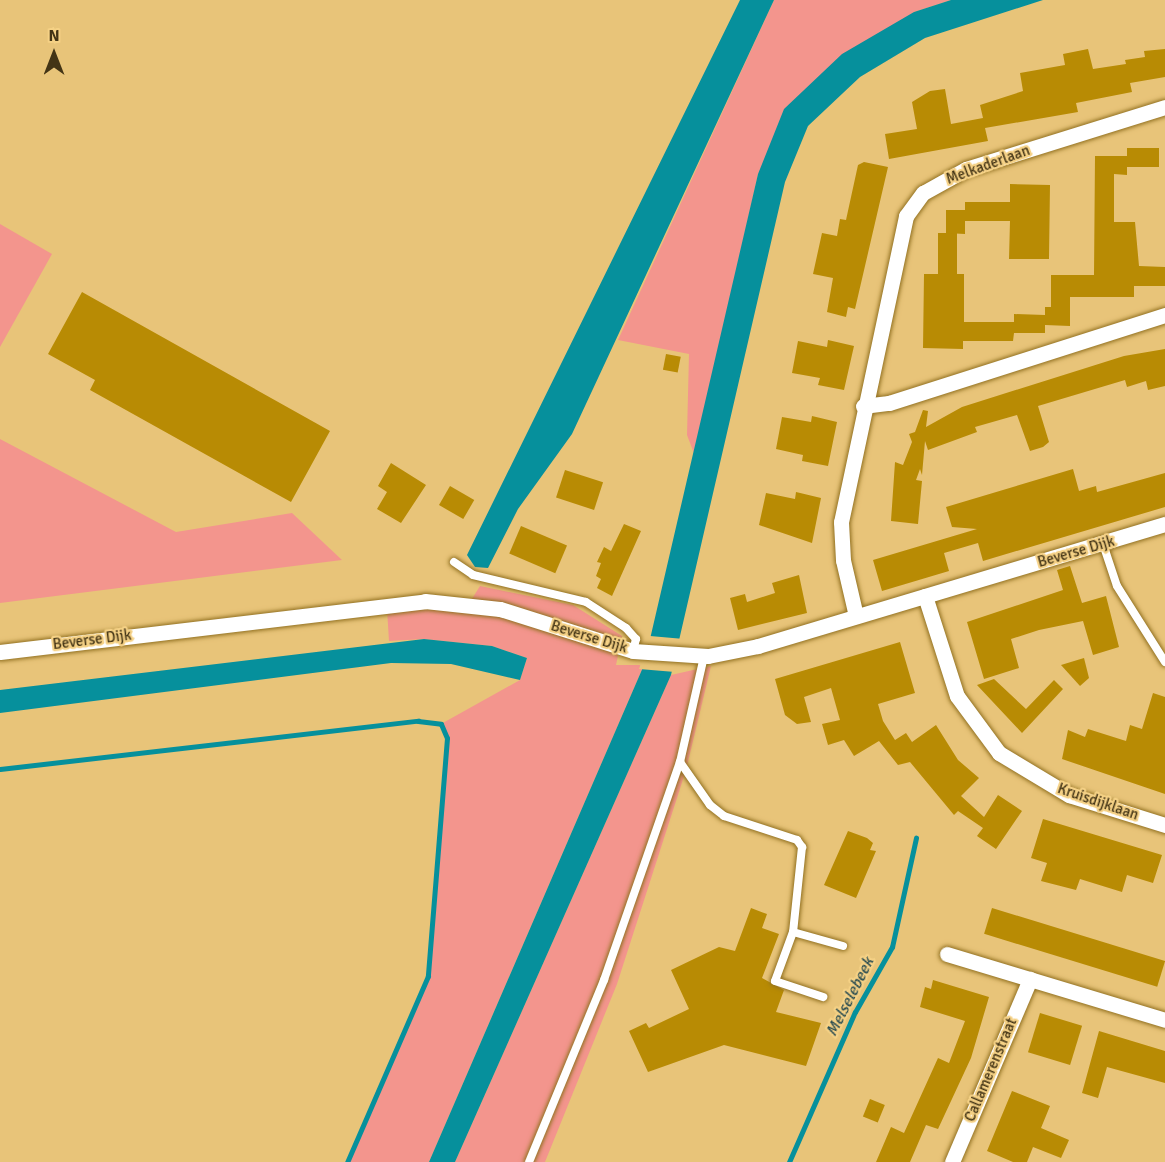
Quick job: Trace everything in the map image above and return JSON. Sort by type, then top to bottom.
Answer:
[{"type":"street","name":"Melkaderlaan","points":[[856,616],[843,560],[841,522],[899,235],[923,193],[966,169],[1165,107]]},
{"type":"street","points":[[863,406],[889,403],[1165,315]]},
{"type":"street","name":"Beverse Dijk","points":[[0,652],[425,601],[500,609],[633,651],[704,656],[758,646],[1165,524]]},
{"type":"street","name":"Kruisdijklaan","points":[[925,596],[957,696],[999,753],[1069,795],[1165,825]]},
{"type":"street","points":[[946,954],[1165,1020]]},
{"type":"street","name":"Callamerenstraat","points":[[952,1162],[1030,979]]},
{"type":"lane","points":[[1103,544],[1118,586],[1165,662]]},
{"type":"lane","points":[[454,562],[473,575],[586,602],[626,628],[636,639],[633,651]]},
{"type":"lane","points":[[529,1162],[604,980],[680,762],[704,656]]},
{"type":"lane","points":[[680,762],[710,805],[724,816],[797,840],[802,846],[793,932],[775,981],[823,997]]},
{"type":"lane","points":[[793,932],[843,946]]},
{"type":"shaded area","points":[[774,0],[951,0],[914,12],[758,174],[695,456],[687,435],[689,354],[618,340]]},
{"type":"shaded area","points":[[0,224],[52,254],[0,347]]},
{"type":"shaded area","points":[[0,439],[176,532],[292,513],[342,560],[0,603]]},
{"type":"shaded area","points":[[480,586],[573,605],[622,636],[616,665],[644,665],[429,1162],[347,1162],[428,976],[447,738],[441,724],[520,680],[527,658],[492,646],[424,639],[389,641],[387,609],[465,610]]},
{"type":"shaded area","points":[[711,666],[686,770],[617,984],[545,1162],[455,1162],[671,675]]},
{"type":"water","points":[[740,0],[774,0],[572,434],[518,509],[488,568],[475,567],[467,555]]},
{"type":"water","points":[[951,0],[1043,0],[925,38],[860,77],[808,126],[785,182],[671,675],[455,1162],[429,1162],[644,665],[758,174],[784,109],[842,54],[914,12]]},
{"type":"water","points":[[424,639],[492,646],[527,658],[520,680],[451,664],[391,663],[0,713],[0,690]]},
{"type":"pier","points":[[650,636],[684,639],[675,672],[639,669]]},
{"type":"building","points":[[1088,49],[1093,69],[1126,64],[1125,60],[1145,57],[1144,51],[1165,49],[1165,77],[1130,83],[1132,92],[1076,103],[1078,112],[985,128],[988,141],[889,159],[885,134],[917,129],[912,102],[930,91],[945,89],[951,124],[983,118],[980,105],[1023,91],[1020,73],[1065,65],[1063,54]]},
{"type":"building","points":[[1127,148],[1159,148],[1159,167],[1127,167]]},
{"type":"building","points":[[1095,156],[1127,156],[1127,175],[1114,174],[1114,222],[1135,222],[1139,266],[1165,267],[1165,286],[1134,286],[1134,297],[1070,297],[1070,326],[1045,325],[1045,333],[1014,333],[1013,341],[963,341],[963,349],[923,348],[924,274],[938,274],[938,233],[957,233],[957,274],[964,274],[964,322],[1014,322],[1014,314],[1045,315],[1045,307],[1051,307],[1051,275],[1094,275]]},
{"type":"building","points":[[864,162],[888,167],[855,309],[848,307],[846,317],[827,312],[833,278],[813,274],[822,233],[837,236],[840,219],[846,220],[858,165]]},
{"type":"building","points":[[1010,184],[1050,185],[1049,259],[1009,259],[1010,221],[965,221],[965,234],[946,233],[946,210],[965,210],[965,202],[1010,202]]},
{"type":"building","points":[[82,292],[330,431],[291,502],[90,390],[95,380],[48,354]]},
{"type":"building","points":[[828,340],[854,346],[844,390],[818,385],[820,378],[792,373],[798,341],[827,347]]},
{"type":"building","points":[[1165,349],[1165,386],[1148,390],[1146,381],[1127,387],[1125,380],[1038,406],[1049,442],[1043,447],[1030,451],[1017,415],[975,427],[977,432],[928,450],[925,441],[922,475],[920,469],[916,480],[922,481],[918,524],[891,521],[895,462],[903,465],[912,442],[909,434],[915,432],[923,410],[928,411],[926,427],[962,407],[1124,356]]},
{"type":"building","points":[[666,354],[681,357],[678,373],[663,370]]},
{"type":"building","points":[[812,416],[837,422],[828,466],[802,461],[803,455],[776,449],[782,417],[811,422]]},
{"type":"building","points":[[391,463],[426,485],[401,523],[377,509],[387,492],[378,486]]},
{"type":"building","points":[[1073,469],[1079,491],[1096,486],[1097,492],[1165,473],[1165,507],[983,561],[978,543],[944,553],[949,571],[882,591],[873,560],[977,529],[952,527],[946,507]]},
{"type":"building","points":[[565,470],[603,482],[594,510],[556,498]]},
{"type":"building","points":[[450,486],[474,500],[463,519],[439,505]]},
{"type":"building","points":[[796,492],[821,498],[812,543],[759,525],[766,493],[795,499]]},
{"type":"building","points":[[624,524],[641,531],[612,596],[597,588],[601,579],[596,576],[601,563],[597,562],[604,547],[611,551]]},
{"type":"building","points":[[521,526],[567,546],[555,573],[509,554]]},
{"type":"building","points":[[1070,566],[1082,603],[1106,596],[1119,647],[1093,655],[1083,621],[1039,630],[1011,639],[1019,668],[984,679],[967,622],[1063,590],[1057,570]]},
{"type":"building","points":[[799,575],[807,613],[738,630],[730,598],[745,594],[747,602],[775,593],[772,583]]},
{"type":"building","points":[[900,642],[915,693],[878,704],[883,721],[895,740],[906,733],[912,742],[936,725],[958,760],[979,778],[961,796],[984,817],[998,795],[1022,811],[996,849],[977,836],[983,828],[958,811],[954,815],[910,762],[898,765],[879,741],[854,756],[844,740],[828,745],[822,724],[840,720],[831,688],[804,697],[811,722],[797,724],[785,715],[775,679]]},
{"type":"building","points":[[1084,658],[1089,678],[1080,686],[1061,665]]},
{"type":"building","points":[[994,679],[1026,709],[1054,680],[1063,689],[1022,733],[977,685]]},
{"type":"building","points":[[1153,693],[1165,697],[1165,794],[1062,759],[1068,730],[1085,737],[1088,729],[1126,741],[1130,725],[1142,729]]},
{"type":"building","points":[[1043,819],[1162,855],[1153,883],[1127,875],[1122,892],[1080,879],[1076,890],[1041,881],[1047,863],[1031,858]]},
{"type":"building","points":[[848,831],[867,838],[873,843],[870,850],[876,851],[856,898],[824,885]]},
{"type":"building","points":[[751,908],[767,914],[762,928],[779,934],[762,978],[784,990],[776,1012],[821,1023],[806,1066],[724,1045],[648,1072],[629,1031],[646,1023],[649,1028],[689,1009],[671,970],[719,947],[735,951]]},
{"type":"building","points":[[992,908],[1165,961],[1157,987],[984,934]]},
{"type":"building","points":[[933,980],[989,997],[971,1058],[938,1129],[926,1125],[910,1162],[876,1162],[891,1127],[904,1133],[938,1058],[949,1063],[965,1021],[920,1007],[925,987],[931,989]]},
{"type":"building","points":[[1040,1013],[1082,1026],[1070,1065],[1028,1052]]},
{"type":"building","points":[[1099,1031],[1165,1051],[1165,1083],[1107,1067],[1098,1098],[1082,1093]]},
{"type":"building","points":[[1012,1091],[1050,1106],[1041,1128],[1069,1140],[1061,1158],[1033,1147],[1027,1162],[1013,1162],[987,1151]]},
{"type":"building","points":[[870,1099],[885,1105],[878,1123],[863,1117]]},
{"type":"waterway","points":[[0,769],[418,721],[441,724],[447,738],[428,976],[347,1162]]},
{"type":"waterway","name":"Melselebeek","points":[[789,1162],[855,1012],[892,947],[916,838]]}]
